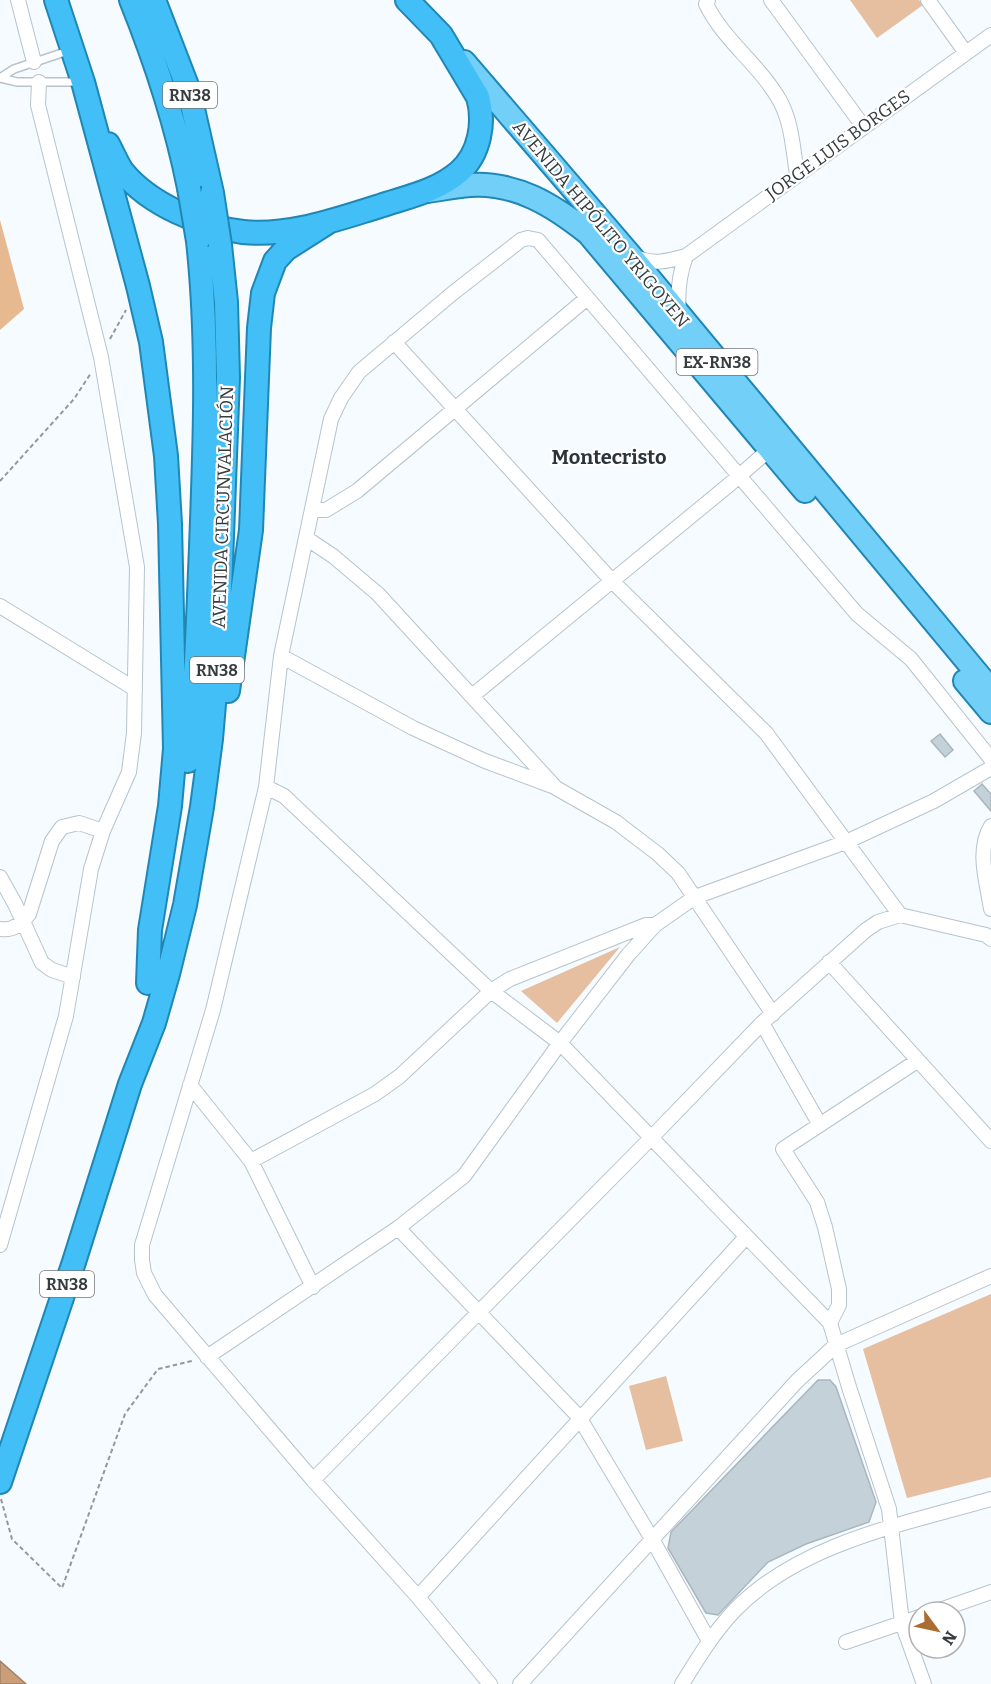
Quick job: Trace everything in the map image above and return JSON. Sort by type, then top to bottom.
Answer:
[{"type":"highway","name":"AVENIDA CIRCUNVALACIÓN","points":[[0,1482],[71,1273],[130,1084],[157,1013],[185,905],[211,739],[217,669],[228,377],[226,303],[209,243],[189,188],[180,141],[167,96],[131,0]]},
{"type":"highway","name":"AVENIDA CIRCUNVALACIÓN","points":[[130,1084],[183,799],[195,679],[207,377],[204,294],[212,193],[189,91],[154,0]]},
{"type":"highway","points":[[93,116],[123,171],[146,195],[174,211],[202,222],[240,232],[261,233],[330,221],[424,192],[461,171],[477,144],[482,126],[481,108],[478,97],[441,35],[407,0]]},
{"type":"highway","points":[[57,3],[93,116],[111,192],[138,286],[151,342],[166,456],[175,749],[170,806],[150,930],[148,983]]},
{"type":"highway","points":[[185,905],[209,805],[245,581],[251,530],[263,293],[275,261],[286,249],[330,221]]},
{"type":"main road","name":"AVENIDA HIPÓLITO YRIGOYEN","points":[[441,35],[628,254],[991,690]]},
{"type":"main road","name":"AVENIDA HIPÓLITO YRIGOYEN","points":[[424,192],[469,185],[491,185],[523,192],[564,214],[588,233],[991,712]]},
{"type":"street","points":[[18,0],[34,62]]},
{"type":"street","points":[[708,0],[706,4],[715,23],[771,86],[781,104],[790,129],[797,174]]},
{"type":"street","points":[[771,0],[863,126]]},
{"type":"street","points":[[928,0],[966,53]]},
{"type":"street","name":"JORGE LUIS BORGES","points":[[628,254],[646,262],[666,262],[686,256],[710,236],[991,35]]},
{"type":"street","points":[[0,1245],[66,1016],[91,869],[103,831],[129,771],[134,733],[136,567],[101,357],[39,105],[39,82]]},
{"type":"street","points":[[490,1684],[418,1597],[313,1480],[155,1295],[144,1273],[141,1260],[142,1245],[213,1010],[267,787],[281,656],[331,419],[341,398],[359,372],[521,240],[528,238],[538,240],[857,614],[911,659],[991,759]]},
{"type":"street","points":[[679,315],[677,291],[680,272],[686,256]]},
{"type":"street","points":[[312,510],[326,510],[357,491],[586,299]]},
{"type":"street","points":[[394,342],[612,580],[766,734],[900,915]]},
{"type":"street","points":[[472,696],[770,449]]},
{"type":"street","points":[[306,538],[333,556],[378,594],[556,788]]},
{"type":"street","points":[[0,606],[135,689]]},
{"type":"street","points":[[281,656],[413,728],[485,761],[556,788],[616,822],[658,854],[678,873],[695,897],[767,1018],[820,1125]]},
{"type":"street","points":[[207,1357],[398,1228],[464,1176],[560,1043],[628,955],[655,925],[695,897],[846,842],[934,801],[991,768]]},
{"type":"street","points":[[267,787],[284,796],[491,991],[560,1043],[830,1323],[890,1509],[902,1623],[924,1684]]},
{"type":"street","points":[[0,929],[14,927],[23,922],[29,914],[52,841],[62,827],[79,823],[103,831]]},
{"type":"street","points":[[991,826],[985,836],[982,853],[991,909]]},
{"type":"street","points":[[0,877],[42,963],[52,970],[73,977]]},
{"type":"street","points":[[313,1480],[767,1018],[866,930],[878,922],[900,915],[986,935],[991,939]]},
{"type":"street","points":[[251,1161],[375,1094],[400,1076],[491,991],[510,979],[646,925],[655,925]]},
{"type":"street","points":[[829,962],[991,1141]]},
{"type":"street","points":[[830,1323],[839,1305],[839,1289],[825,1227],[817,1202],[783,1149],[918,1061]]},
{"type":"street","points":[[190,1085],[251,1161],[313,1287]]},
{"type":"street","points":[[398,1228],[579,1417],[652,1539],[709,1641]]},
{"type":"street","points":[[418,1597],[579,1417],[746,1237]]},
{"type":"street","points":[[520,1684],[797,1381],[836,1345],[991,1276]]},
{"type":"street","points":[[682,1684],[709,1641],[743,1602],[791,1567],[818,1553],[891,1528],[991,1499]]},
{"type":"street","points":[[967,1600],[991,1592]]},
{"type":"street","points":[[846,1642],[907,1621]]},
{"type":"lane","points":[[0,78],[14,69],[73,50]]},
{"type":"lane","points":[[0,78],[17,82],[83,82]]},
{"type":"path","points":[[0,481],[74,399],[101,357],[138,286]]},
{"type":"path","points":[[0,1494],[12,1539],[62,1588],[125,1414],[158,1369],[207,1357]]},
{"type":"shaded area","points":[[850,0],[919,0],[923,5],[877,38]]},
{"type":"shaded area","points":[[0,220],[24,309],[0,330]]},
{"type":"shaded area","points":[[620,947],[557,1023],[521,991]]},
{"type":"shaded area","points":[[991,1294],[991,1477],[907,1498],[863,1349]]},
{"type":"shaded area","points":[[666,1376],[683,1441],[646,1450],[629,1386]]},
{"type":"shaded area","points":[[0,1661],[26,1684],[0,1684]]},
{"type":"building","points":[[940,734],[953,750],[945,757],[931,741]]},
{"type":"building","points":[[982,784],[991,794],[991,811],[974,791]]},
{"type":"building","points":[[818,1380],[830,1380],[836,1387],[876,1502],[869,1522],[806,1544],[768,1562],[718,1615],[706,1613],[668,1548],[671,1532]]},
{"type":"district","name":"Montecristo","points":[[609,457]]}]
